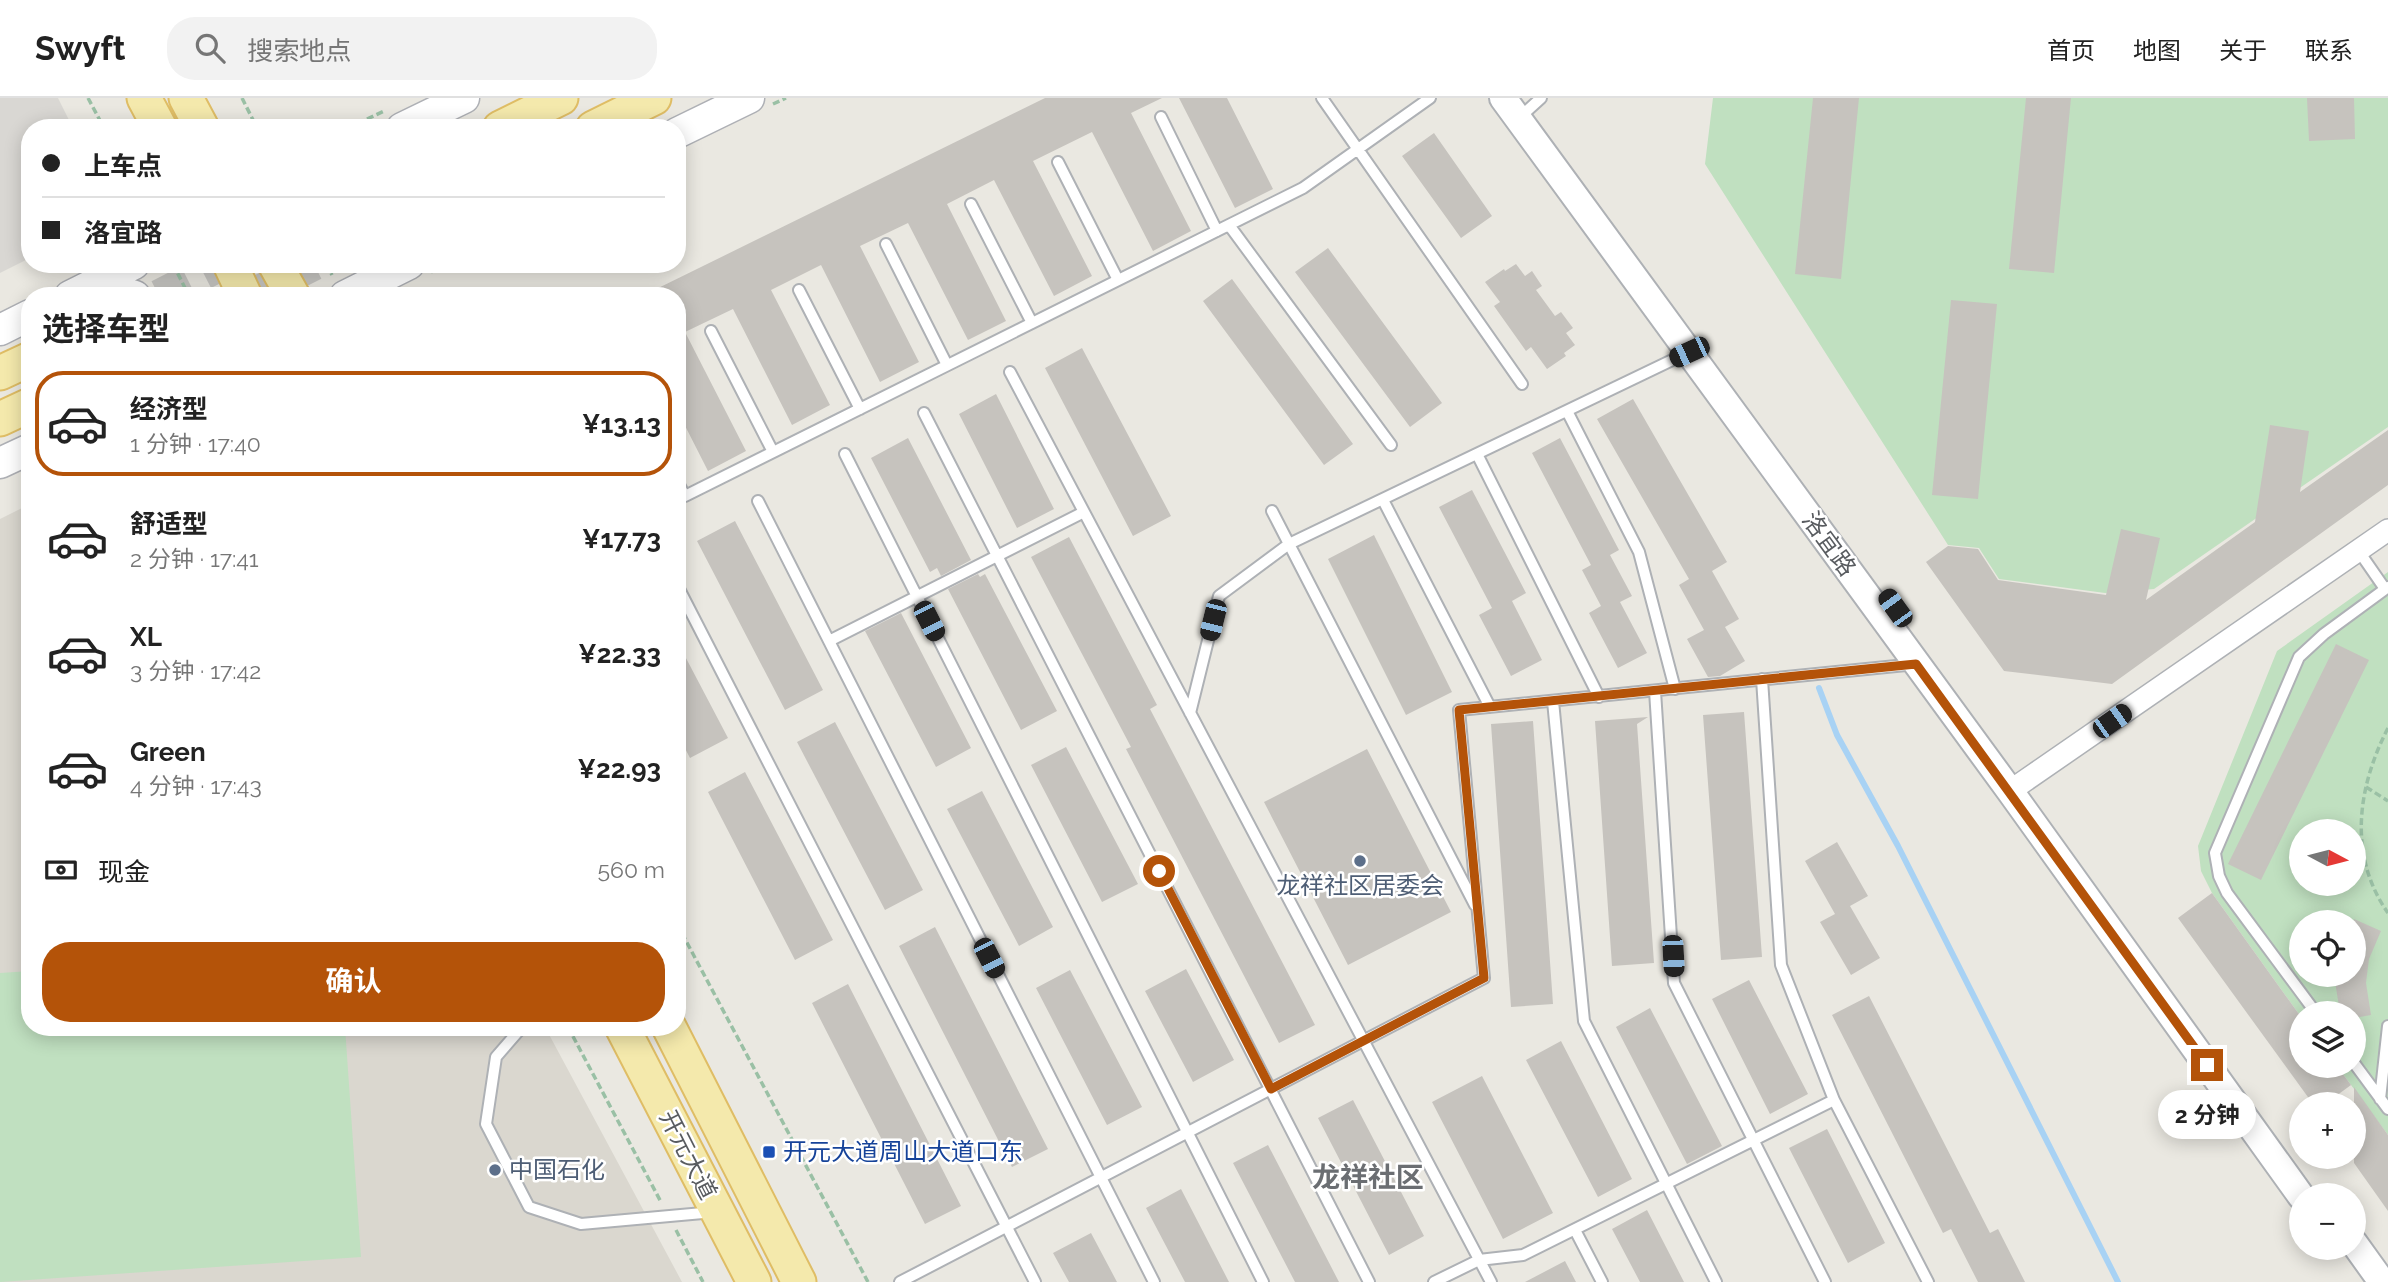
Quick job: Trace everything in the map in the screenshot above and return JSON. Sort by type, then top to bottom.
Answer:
[{"type":"main road","points":[[144,98],[155,119]]},
{"type":"main road","points":[[187,98],[198,119]]},
{"type":"main road","points":[[394,119],[464,98]]},
{"type":"main road","points":[[518,119],[561,98]]},
{"type":"main road","points":[[611,119],[654,98]]},
{"type":"main road","points":[[686,129],[749,98]]},
{"type":"main road","points":[[87,287],[116,273]]},
{"type":"main road","points":[[363,287],[391,273]]},
{"type":"main road","points":[[0,330],[21,320]]},
{"type":"main road","points":[[0,373],[21,363]]},
{"type":"main road","points":[[0,419],[21,409]]},
{"type":"main road","points":[[0,463],[21,453]]},
{"type":"main road","name":"开元大道","points":[[627,1036],[754,1282]]},
{"type":"main road","name":"开元大道","points":[[674,1036],[799,1282]]},
{"type":"street","name":"洛宜路","points":[[1523,104],[1689,352],[1916,664],[2016,787],[2292,1183]]},
{"type":"street","name":"洛宜路","points":[[1523,104],[2016,787],[2310,1183]]},
{"type":"street","points":[[2016,787],[2388,530]]},
{"type":"street","points":[[2347,1260],[2363,1282]]},
{"type":"street","points":[[2366,1260],[2382,1282]]},
{"type":"lane","points":[[1322,98],[1522,384]]},
{"type":"lane","points":[[686,496],[1303,188],[1430,98]]},
{"type":"lane","points":[[1161,117],[1217,231]]},
{"type":"lane","points":[[1058,162],[1118,280]]},
{"type":"lane","points":[[971,204],[1032,323]]},
{"type":"lane","points":[[1230,225],[1391,445]]},
{"type":"lane","points":[[886,244],[947,365]]},
{"type":"lane","points":[[799,290],[860,409]]},
{"type":"lane","points":[[711,331],[773,452]]},
{"type":"lane","points":[[1190,713],[1219,596],[1289,544],[1689,352]]},
{"type":"lane","points":[[1010,372],[1491,1282]]},
{"type":"lane","points":[[1567,411],[1639,552],[1675,689]]},
{"type":"lane","points":[[924,413],[1369,1282]]},
{"type":"lane","points":[[845,454],[1263,1282]]},
{"type":"lane","points":[[1478,454],[1599,697]]},
{"type":"lane","points":[[1383,499],[1490,707]]},
{"type":"lane","points":[[758,501],[1154,1282]]},
{"type":"lane","points":[[1272,511],[1478,911]]},
{"type":"lane","points":[[829,641],[1084,512]]},
{"type":"lane","points":[[2307,1001],[2227,893],[2219,876],[2215,853],[2300,657],[2324,634],[2387,588],[2358,550]]},
{"type":"lane","points":[[686,603],[1035,1282]]},
{"type":"lane","points":[[900,1282],[1484,978],[1459,710],[1916,664]]},
{"type":"lane","points":[[1762,679],[1781,965],[1833,1100],[1928,1282]]},
{"type":"lane","points":[[1656,691],[1674,983],[1825,1282]]},
{"type":"lane","points":[[1553,701],[1584,1021],[1716,1282]]},
{"type":"lane","points":[[2380,1099],[2388,1026]]},
{"type":"lane","points":[[514,1036],[496,1057],[486,1124],[529,1207],[581,1224],[717,1212]]},
{"type":"lane","points":[[2365,1078],[2388,1109]]},
{"type":"lane","points":[[1434,1282],[1479,1260],[1524,1255],[1833,1100]]},
{"type":"lane","points":[[1574,1230],[1602,1282]]},
{"type":"path","points":[[88,98],[99,119]]},
{"type":"path","points":[[242,98],[252,119]]},
{"type":"path","points":[[2388,730],[2377,750],[2361,803],[2363,859],[2375,894],[2388,914]]},
{"type":"path","points":[[2366,787],[2388,801]]},
{"type":"path","points":[[686,941],[868,1282]]},
{"type":"path","points":[[573,1036],[703,1282]]},
{"type":"shaded area","points":[[0,98],[58,98],[68,119],[21,119],[21,262],[0,273]]},
{"type":"shaded area","points":[[21,508],[21,1036],[550,1036],[682,1282],[0,1282],[0,519]]},
{"type":"green space","points":[[1713,98],[2388,98],[2388,427],[2154,589],[2105,593],[1999,579],[1979,548],[1948,545],[1705,164]]},
{"type":"green space","points":[[2388,572],[2388,1135],[2366,1105],[2366,1092],[2356,1092],[2346,1078],[2366,1078],[2366,1001],[2290,1001],[2212,893],[2201,871],[2198,846],[2277,651]]},
{"type":"green space","points":[[21,972],[21,1036],[346,1036],[361,1257],[0,1282],[0,973]]},
{"type":"building","points":[[1045,98],[1162,98],[1131,113],[1191,231],[1153,251],[1092,132],[1033,161],[1092,276],[1054,296],[994,180],[947,204],[1006,321],[968,340],[908,223],[860,246],[919,362],[880,382],[821,265],[771,290],[830,405],[792,425],[733,309],[686,332],[686,287],[660,287]]},
{"type":"building","points":[[1179,98],[1227,98],[1273,189],[1235,208]]},
{"type":"building","points":[[1813,98],[1859,98],[1841,279],[1795,274]]},
{"type":"building","points":[[2026,98],[2071,98],[2054,273],[2009,269]]},
{"type":"building","points":[[2307,98],[2354,98],[2355,139],[2309,141]]},
{"type":"building","points":[[1434,133],[1492,216],[1461,238],[1402,156]]},
{"type":"building","points":[[1328,248],[1442,403],[1410,427],[1295,272]]},
{"type":"building","points":[[1516,264],[1525,276],[1532,271],[1542,286],[1536,290],[1555,316],[1561,312],[1573,328],[1566,333],[1575,345],[1564,353],[1566,356],[1547,369],[1531,347],[1526,351],[1494,306],[1500,302],[1485,282]]},
{"type":"building","points":[[1232,279],[1353,444],[1324,465],[1203,301]]},
{"type":"building","points":[[1951,300],[1997,304],[1978,499],[1932,495]]},
{"type":"building","points":[[686,334],[746,451],[708,471],[686,428]]},
{"type":"building","points":[[1082,348],[1171,516],[1133,536],[1045,368]]},
{"type":"building","points":[[996,394],[1054,509],[1017,528],[959,414]]},
{"type":"building","points":[[1633,399],[1727,562],[1712,571],[1739,619],[1725,627],[1745,661],[1720,676],[1708,677],[1687,639],[1704,630],[1679,585],[1689,579],[1597,419]]},
{"type":"building","points":[[2270,425],[2309,431],[2300,492],[2388,430],[2388,485],[2112,684],[2004,671],[1926,562],[1948,546],[1978,549],[1998,580],[2106,595],[2121,529],[2160,538],[2146,600],[2255,522]]},
{"type":"building","points":[[908,438],[971,560],[941,576],[937,568],[930,572],[871,458]]},
{"type":"building","points":[[1560,438],[1619,550],[1610,555],[1632,596],[1620,602],[1647,653],[1618,668],[1589,613],[1601,606],[1582,570],[1591,565],[1532,453]]},
{"type":"building","points":[[1472,490],[1526,593],[1512,601],[1542,660],[1511,676],[1479,615],[1492,608],[1439,507]]},
{"type":"building","points":[[735,521],[823,690],[785,710],[697,541]]},
{"type":"building","points":[[1374,535],[1452,692],[1406,715],[1328,559]]},
{"type":"building","points":[[1069,537],[1157,705],[1150,709],[1315,1025],[1279,1043],[1126,749],[1131,747],[1031,557]]},
{"type":"building","points":[[978,574],[980,577],[985,574],[1057,711],[1021,730],[948,589]]},
{"type":"building","points":[[901,613],[971,748],[936,767],[865,631]]},
{"type":"building","points":[[2336,644],[2369,660],[2261,880],[2228,864]]},
{"type":"building","points":[[686,658],[728,738],[690,758],[686,750]]},
{"type":"building","points":[[1744,712],[1762,957],[1721,960],[1703,715]]},
{"type":"building","points":[[1648,717],[1637,724],[1654,963],[1612,966],[1595,721]]},
{"type":"building","points":[[1533,721],[1553,1004],[1511,1007],[1491,724]]},
{"type":"building","points":[[835,722],[923,890],[885,910],[797,742]]},
{"type":"building","points":[[1066,747],[1138,884],[1102,902],[1031,765]]},
{"type":"building","points":[[1367,749],[1451,912],[1348,965],[1264,802]]},
{"type":"building","points":[[745,772],[833,940],[795,960],[708,792]]},
{"type":"building","points":[[982,791],[1053,927],[1019,946],[947,809]]},
{"type":"building","points":[[1837,842],[1868,896],[1850,906],[1880,958],[1851,975],[1820,922],[1835,914],[1805,861]]},
{"type":"building","points":[[2212,893],[2290,1001],[2289,1071],[2178,918]]},
{"type":"building","points":[[2366,924],[2381,931],[2369,959],[2366,983]]},
{"type":"building","points":[[935,927],[1048,1149],[1012,1167],[899,946]]},
{"type":"building","points":[[1186,969],[1234,1060],[1193,1082],[1145,991]]},
{"type":"building","points":[[1070,970],[1142,1107],[1107,1125],[1036,988]]},
{"type":"building","points":[[1749,980],[1808,1094],[1770,1114],[1712,999]]},
{"type":"building","points":[[2366,983],[2371,1015],[2366,1016],[2366,1001],[2338,1001],[2336,987],[2366,987]]},
{"type":"building","points":[[848,984],[961,1206],[925,1224],[812,1003]]},
{"type":"building","points":[[1869,996],[1990,1233],[1998,1229],[2025,1282],[1978,1282],[1951,1229],[1943,1233],[1832,1015]]},
{"type":"building","points":[[1650,1008],[1722,1146],[1687,1164],[1616,1027]]},
{"type":"building","points":[[1561,1041],[1632,1179],[1598,1197],[1526,1060]]},
{"type":"building","points":[[1482,1076],[1553,1213],[1503,1239],[1432,1102]]},
{"type":"building","points":[[2294,1078],[2346,1078],[2351,1085],[2341,1092],[2304,1092]]},
{"type":"building","points":[[1353,1100],[1424,1236],[1389,1255],[1318,1118]]},
{"type":"building","points":[[2366,1104],[2388,1135],[2388,1211],[2358,1169],[2366,1169]]},
{"type":"building","points":[[1827,1129],[1885,1243],[1848,1263],[1789,1148]]},
{"type":"building","points":[[1268,1145],[1339,1282],[1295,1282],[1233,1163]]},
{"type":"building","points":[[1181,1189],[1229,1282],[1185,1282],[1146,1208]]},
{"type":"building","points":[[1647,1210],[1684,1282],[1640,1282],[1612,1229]]},
{"type":"building","points":[[1091,1233],[1117,1282],[1069,1282],[1053,1253]]},
{"type":"building","points":[[1565,1261],[1576,1282],[1525,1282]]},
{"type":"waterway","points":[[1819,688],[1837,735],[1898,846],[2118,1282]]},
{"type":"tunnel","points":[[177,287],[204,273]]},
{"type":"tunnel","points":[[268,287],[296,273]]},
{"type":"place","name":"龙祥社区居委会","points":[[1360,861]]},
{"type":"place","name":"开元大道周山大道口东","points":[[769,1152]]},
{"type":"place","name":"中国石化","points":[[495,1170]]},
{"type":"district","name":"龙祥社区","points":[[1368,1177]]},
{"type":"route","points":[[1159,871],[1271,1089],[1484,978],[1459,710],[1916,664],[2207,1065]]}]
